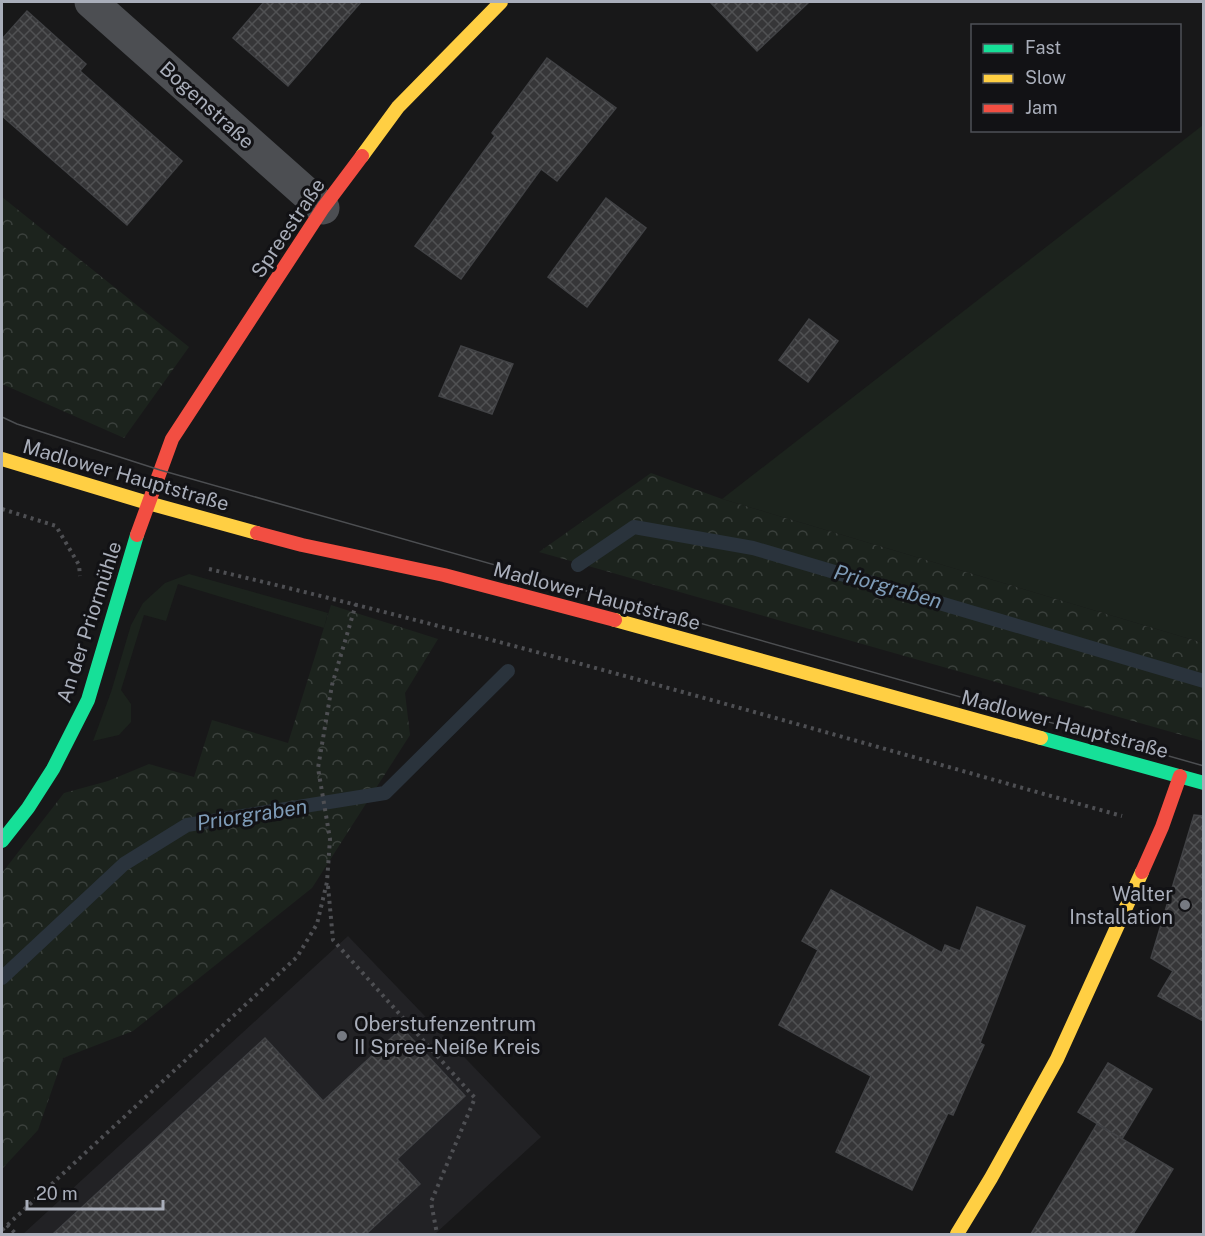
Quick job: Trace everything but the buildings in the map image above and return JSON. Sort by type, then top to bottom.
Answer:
[{"type":"street","name":"Bogenstraße","points":[[91,2],[323,208]]},
{"type":"street","name":"Spreestraße","points":[[148,503],[172,439],[323,208],[398,107],[501,2]]},
{"type":"street","name":"Madlower Hauptstraße","points":[[2,459],[148,503],[302,545],[444,575],[584,611],[1203,783]]},
{"type":"street","name":"An der Priormühle","points":[[2,841],[28,808],[53,769],[88,700],[148,503]]},
{"type":"street","name":"Madlower Hauptstraße","points":[[957,1234],[1057,1059],[1162,827],[1180,776]]},
{"type":"path","points":[[2,509],[56,526]]},
{"type":"path","points":[[209,569],[356,604],[1162,827]]},
{"type":"path","points":[[2,1230],[297,957],[317,924],[327,882],[330,839],[318,768],[332,685],[356,604]]},
{"type":"path","points":[[327,882],[333,940],[476,1098],[430,1202],[437,1234]]},
{"type":"path","points":[[7,1225],[16,1234]]},
{"type":"shaded area","name":"Oberstufenzentrum II Spree-Neiße Kreis","points":[[348,936],[541,1137],[435,1234],[23,1234]]},
{"type":"green space","points":[[1203,125],[1203,643],[722,499]]},
{"type":"green space","points":[[2,197],[189,347],[124,438],[2,384]]},
{"type":"green space","points":[[651,473],[722,499],[1203,643],[1203,741],[539,552]]},
{"type":"green space","points":[[189,574],[328,613],[324,628],[178,584],[166,621],[144,615],[121,690],[131,704],[131,722],[119,735],[93,741],[111,692],[131,625],[143,603],[165,583]]},
{"type":"green space","points":[[331,605],[438,639],[405,693],[410,735],[312,888],[133,1031],[63,1058],[38,1130],[2,1169],[2,873],[64,793],[108,781],[149,764],[194,777],[212,720],[288,743]]},
{"type":"waterway","name":"Priorgraben","points":[[578,565],[634,527],[753,548],[1204,681]]},
{"type":"waterway","name":"Priorgraben","points":[[2,978],[124,864],[187,825],[385,793],[508,671]]},
{"type":"tram line","points":[[2,417],[17,424],[160,470],[1204,766]]},
{"type":"traffic: fast","points":[[2,841],[28,808],[53,769],[88,700],[137,535]]},
{"type":"traffic: fast","points":[[1041,738],[1204,783]]},
{"type":"traffic: slow","points":[[362,156],[398,107],[501,2]]},
{"type":"traffic: slow","points":[[2,459],[257,533]]},
{"type":"traffic: slow","points":[[615,620],[1041,738]]},
{"type":"traffic: slow","points":[[957,1234],[1057,1059],[1142,872]]},
{"type":"traffic: jam","points":[[137,535],[172,439],[323,208],[362,156]]},
{"type":"traffic: jam","points":[[257,533],[302,545],[444,575],[615,620]]},
{"type":"traffic: jam","points":[[1142,872],[1162,827],[1180,776]]},
{"type":"place","name":"Walter Installation","points":[[1185,905]]},
{"type":"place","name":"Oberstufenzentrum II Spree-Neiße Kreis","points":[[342,1036]]}]
